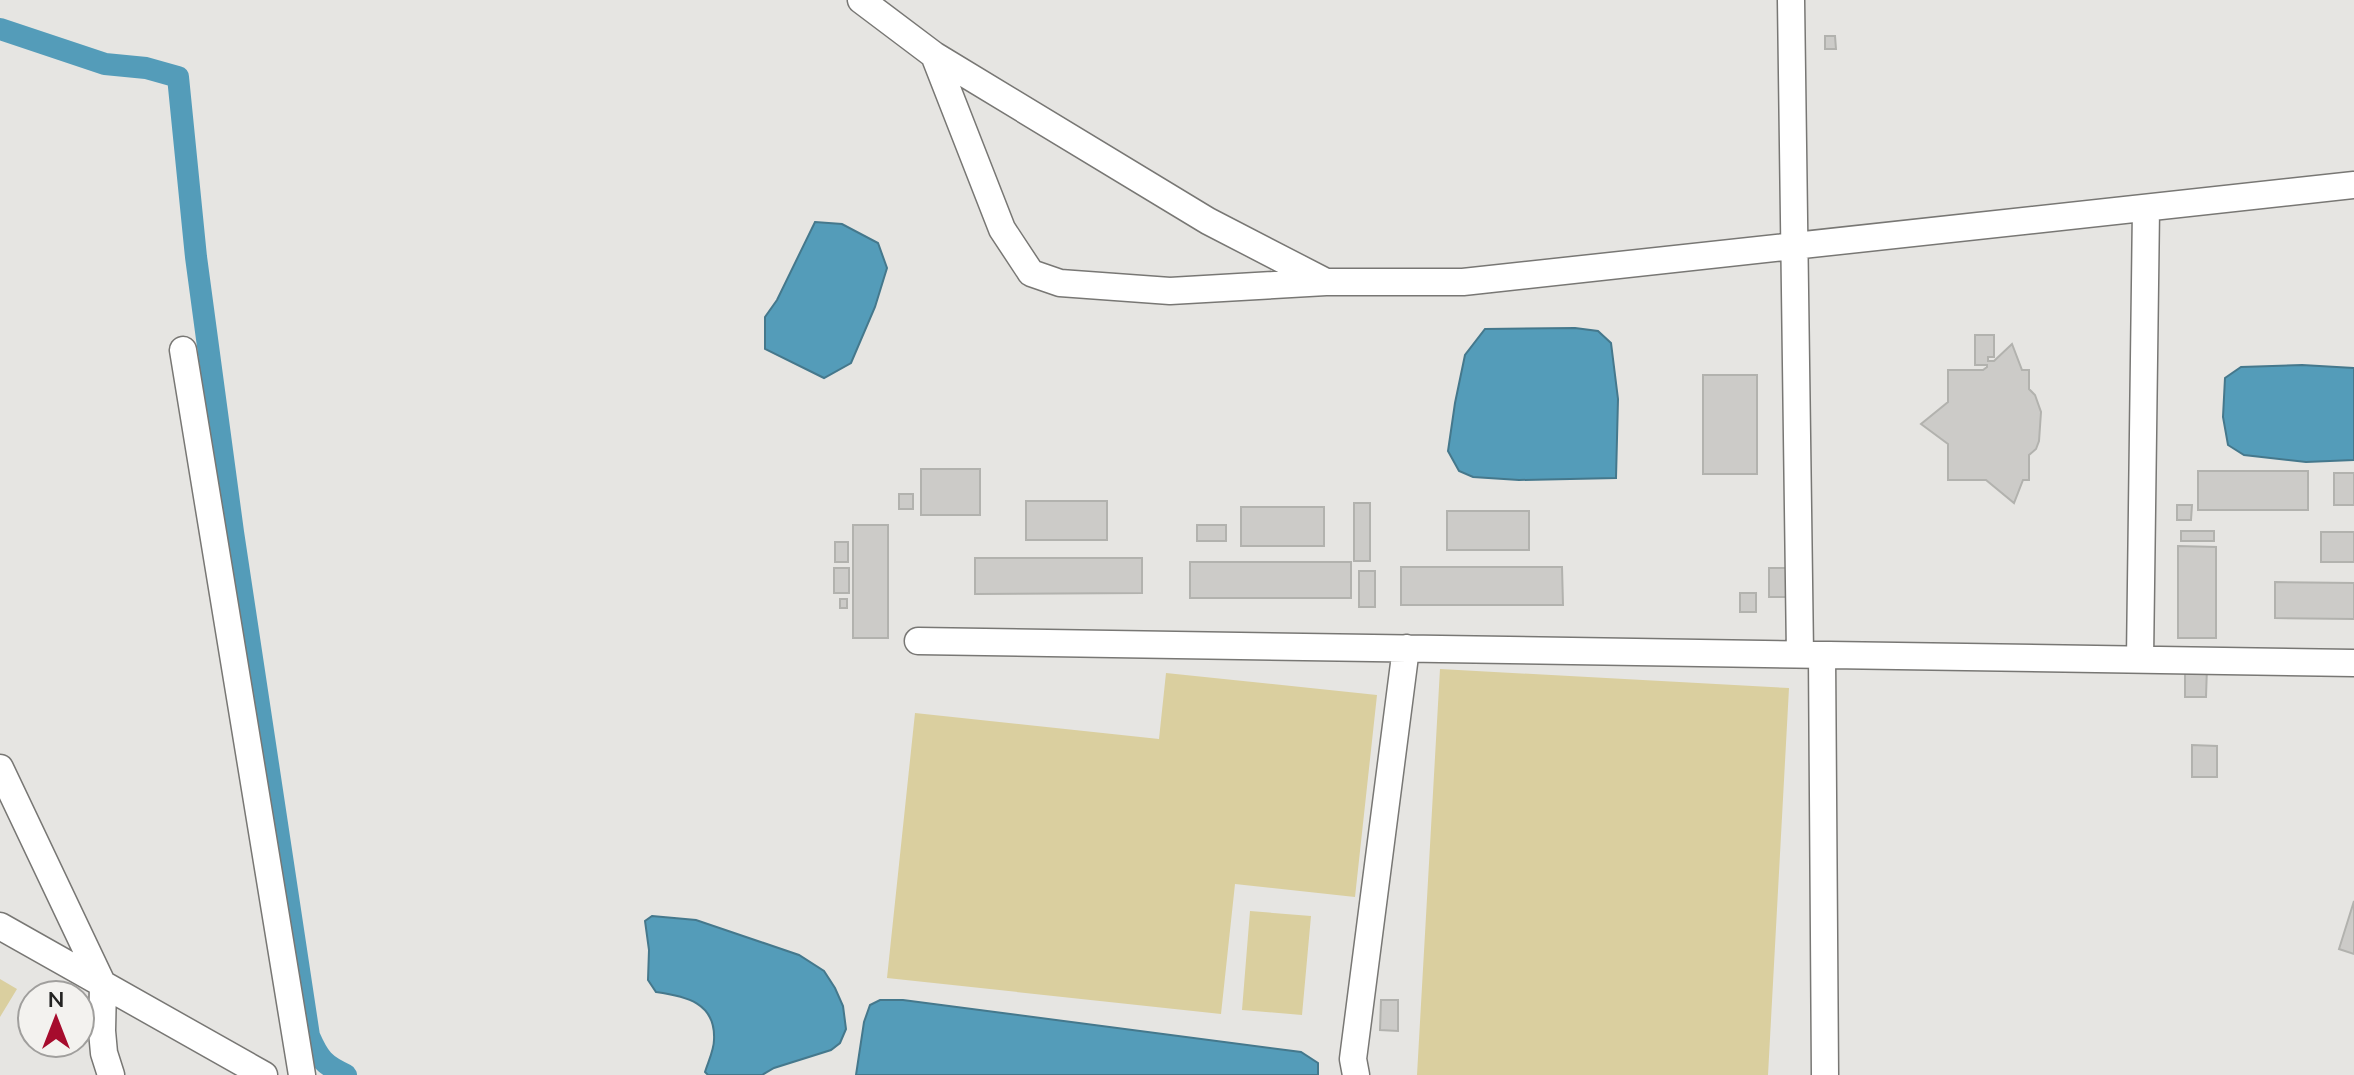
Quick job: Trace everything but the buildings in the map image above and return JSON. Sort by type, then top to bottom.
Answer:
[{"type":"street","points":[[861,0],[934,55],[1208,221],[1326,282]]},
{"type":"street","points":[[1791,0],[1794,245],[1825,1075]]},
{"type":"street","points":[[934,55],[1002,229],[1031,273],[1060,283],[1170,291],[1326,282],[1463,282],[2354,185]]},
{"type":"street","points":[[2140,659],[2146,209]]},
{"type":"street","points":[[183,350],[302,1075]]},
{"type":"street","points":[[918,641],[2354,663]]},
{"type":"street","points":[[1356,1075],[1353,1059],[1406,648]]},
{"type":"street","points":[[0,768],[103,985],[104,1053],[111,1075]]},
{"type":"street","points":[[0,926],[264,1075]]},
{"type":"shaded area","points":[[1440,669],[1789,688],[1768,1075],[1417,1075]]},
{"type":"shaded area","points":[[1166,673],[1377,695],[1355,897],[1235,884],[1221,1014],[887,978],[915,713],[1159,739]]},
{"type":"shaded area","points":[[1250,911],[1311,916],[1302,1015],[1242,1010]]},
{"type":"shaded area","points":[[0,979],[16,991],[0,1017]]},
{"type":"water","points":[[815,222],[842,224],[878,243],[887,268],[875,307],[851,363],[824,378],[765,349],[765,317],[777,300]]},
{"type":"water","points":[[1575,328],[1598,331],[1611,343],[1618,399],[1616,478],[1519,480],[1473,477],[1459,471],[1448,451],[1455,403],[1465,355],[1485,329]]},
{"type":"water","points":[[2302,365],[2354,368],[2354,460],[2306,462],[2244,455],[2228,445],[2223,417],[2225,378],[2241,367]]},
{"type":"water","points":[[652,916],[696,920],[799,955],[824,971],[843,1006],[846,1029],[840,1043],[831,1050],[774,1068],[762,1075],[708,1075],[705,1072],[714,1040],[710,1017],[688,999],[656,992],[648,980],[649,950],[645,921]]},
{"type":"water","points":[[880,1000],[903,1000],[1301,1052],[1318,1063],[1318,1075],[856,1075],[864,1022],[870,1005]]},
{"type":"waterway","points":[[0,29],[105,64],[146,68],[178,77],[196,257],[233,532],[309,1036],[323,1060],[346,1075]]}]
